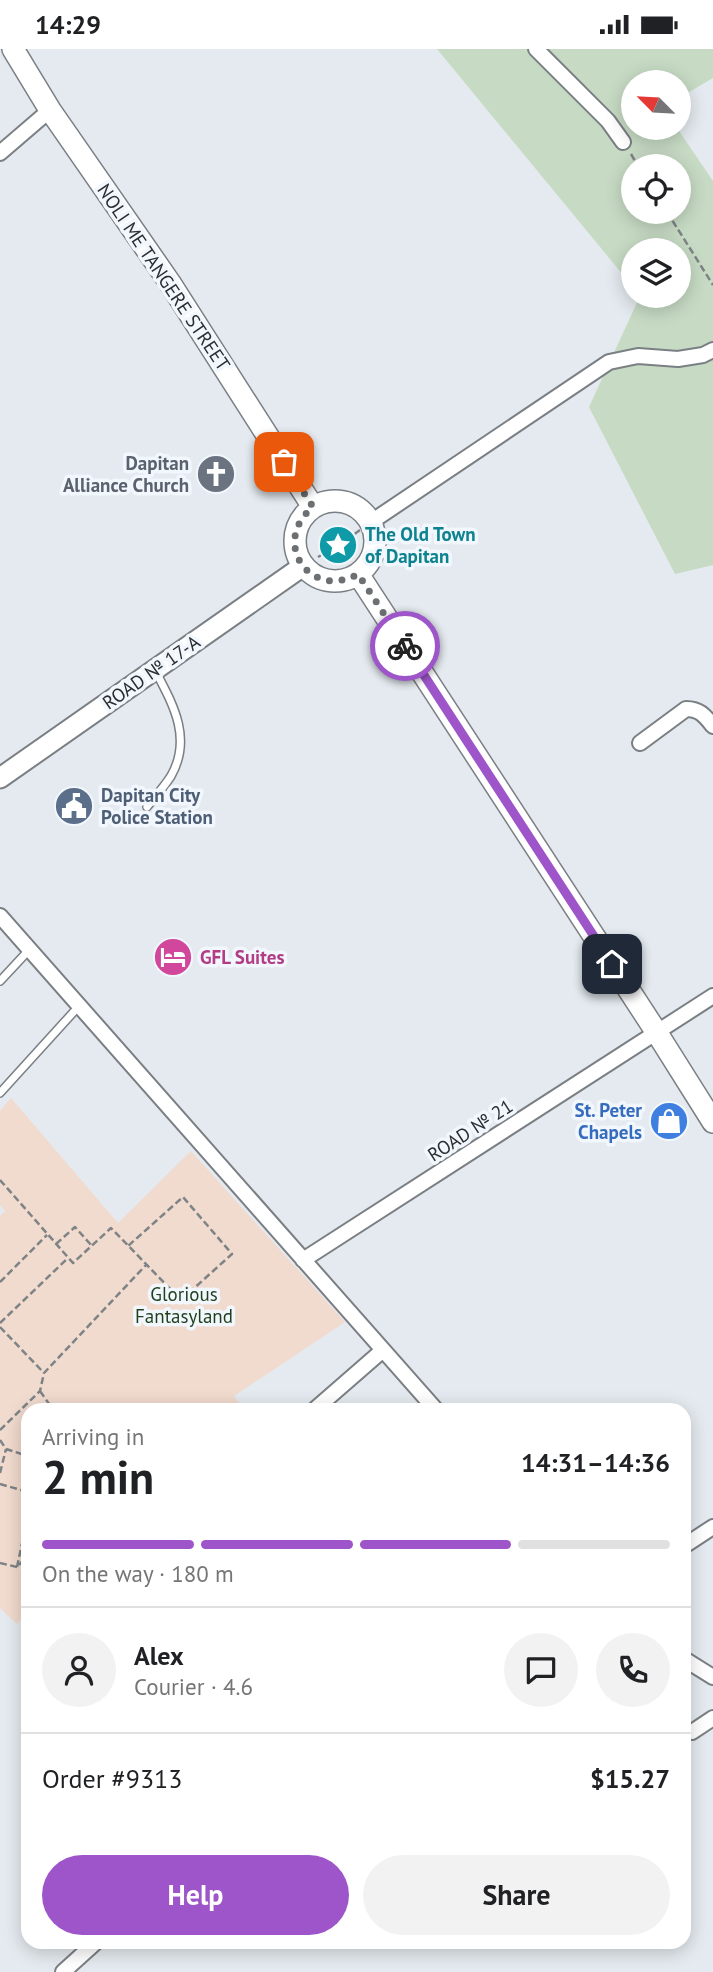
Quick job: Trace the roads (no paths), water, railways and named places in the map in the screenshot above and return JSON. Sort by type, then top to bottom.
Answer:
[{"type":"main road","name":"NOLI ME TANGERE STREET","points":[[13,49],[50,110],[170,283],[313,507]]},
{"type":"main road","points":[[331,500],[341,500],[359,507],[371,522],[374,551],[365,568],[358,574],[333,581],[316,577],[303,566],[295,549],[296,530],[305,513],[313,507],[331,500]]},
{"type":"main road","points":[[358,574],[713,1122]]},
{"type":"street","points":[[536,49],[608,121],[623,142]]},
{"type":"street","points":[[0,153],[50,110]]},
{"type":"street","points":[[371,522],[609,362],[638,356],[678,359],[703,355],[713,350]]},
{"type":"street","name":"ROAD № 17-A","points":[[0,778],[303,566]]},
{"type":"street","points":[[640,744],[686,709],[702,713],[713,726]]},
{"type":"street","points":[[0,916],[430,1403]]},
{"type":"street","name":"ROAD № 21","points":[[303,1260],[713,996]]},
{"type":"street","points":[[322,1403],[383,1350]]},
{"type":"street","points":[[691,1541],[713,1527]]},
{"type":"street","points":[[691,1663],[713,1677]]},
{"type":"street","points":[[692,1732],[713,1717]]},
{"type":"street","points":[[63,1972],[88,1949]]},
{"type":"lane","points":[[146,807],[169,779],[176,766],[180,747],[177,713],[155,670]]},
{"type":"lane","points":[[0,981],[29,950]]},
{"type":"lane","points":[[0,1093],[79,1006]]},
{"type":"place","name":"Dapitan Alliance Church","points":[[216,474]]},
{"type":"place","name":"The Old Town of Dapitan","points":[[338,545]]},
{"type":"place","name":"Dapitan City Police Station","points":[[74,806]]},
{"type":"place","name":"GFL Suites","points":[[173,957]]},
{"type":"place","name":"St. Peter Chapels","points":[[669,1121]]},
{"type":"park label","name":"Glorious Fantasyland","points":[[184,1305]]}]
